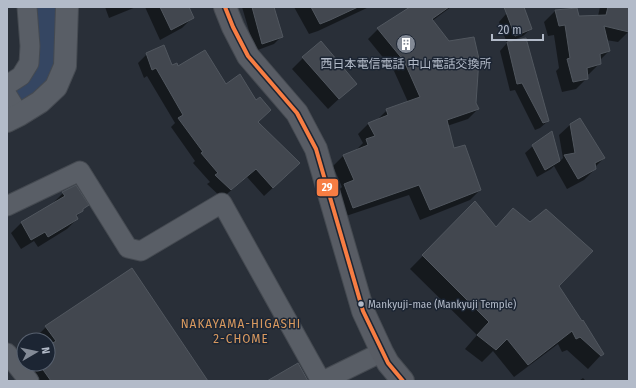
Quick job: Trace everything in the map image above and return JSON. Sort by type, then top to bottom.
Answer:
[{"type":"main road","points":[[225,7],[233,28],[248,56],[297,113],[316,149],[363,311],[388,363],[403,381]]},
{"type":"street","points":[[7,86],[21,76],[29,63],[30,46],[27,7]]},
{"type":"street","points":[[12,110],[40,102],[56,87],[65,66],[67,7]]},
{"type":"street","points":[[7,206],[80,171],[128,248],[141,251],[222,203],[322,381],[382,352]]},
{"type":"street","points":[[7,353],[29,381]]},
{"type":"building","points":[[160,7],[189,7],[194,18],[171,30]]},
{"type":"building","points":[[252,7],[274,7],[283,37],[262,44]]},
{"type":"building","points":[[311,7],[358,7],[320,24]]},
{"type":"building","points":[[410,7],[449,7],[432,19],[449,41],[474,37],[479,59],[476,103],[479,109],[447,120],[454,148],[465,145],[481,190],[430,210],[419,185],[353,208],[344,184],[354,180],[343,155],[368,145],[366,139],[375,136],[368,123],[388,115],[386,109],[420,97],[404,61],[377,28]]},
{"type":"building","points":[[504,7],[524,7],[532,29],[515,36]]},
{"type":"building","points":[[608,7],[629,7],[629,32],[604,26],[610,51],[600,54],[601,64],[587,68],[588,79],[573,82],[567,59],[570,58],[565,25],[559,26],[555,10],[577,8],[579,16],[606,15]]},
{"type":"building","points":[[526,38],[549,121],[543,123],[522,83],[517,84],[507,42]]},
{"type":"building","points":[[321,41],[357,84],[339,99],[302,57]]},
{"type":"building","points":[[164,45],[172,65],[177,63],[178,66],[205,50],[226,84],[240,74],[256,100],[260,97],[271,110],[258,122],[300,163],[273,188],[256,169],[231,190],[215,175],[218,173],[201,153],[203,152],[178,118],[183,115],[156,68],[152,70],[146,53]]},
{"type":"building","points":[[580,118],[605,158],[595,163],[596,169],[578,179],[564,155],[575,153],[570,124]]},
{"type":"building","points":[[552,131],[560,161],[545,170],[532,145]]},
{"type":"building","points":[[76,185],[89,205],[76,215],[78,219],[48,237],[45,232],[31,240],[21,222],[65,196],[62,192]]},
{"type":"building","points":[[475,201],[496,227],[513,208],[530,222],[546,209],[593,251],[559,286],[582,321],[583,320],[604,354],[601,356],[580,337],[576,339],[572,331],[528,365],[507,339],[496,350],[477,335],[489,322],[422,255]]},
{"type":"building","points":[[132,268],[208,381],[51,381],[45,372],[56,372],[56,332],[49,332],[45,326]]},
{"type":"building","points":[[298,363],[308,381],[267,381]]},
{"type":"waterway","points":[[7,100],[20,93],[32,82],[42,52],[40,7]]},
{"type":"transit line","name":"29","points":[[225,7],[233,27],[248,56],[297,113],[316,149],[363,311],[388,363],[403,381]]},
{"type":"place","name":"西日本電信電話 中山電話交換所","points":[[406,44]]},
{"type":"place","name":"Mankyuji-mae (Mankyuji Temple)","points":[[361,304]]},
{"type":"district","name":"NAKAYAMA-HIGASHI 2-CHOME","points":[[241,330]]}]
